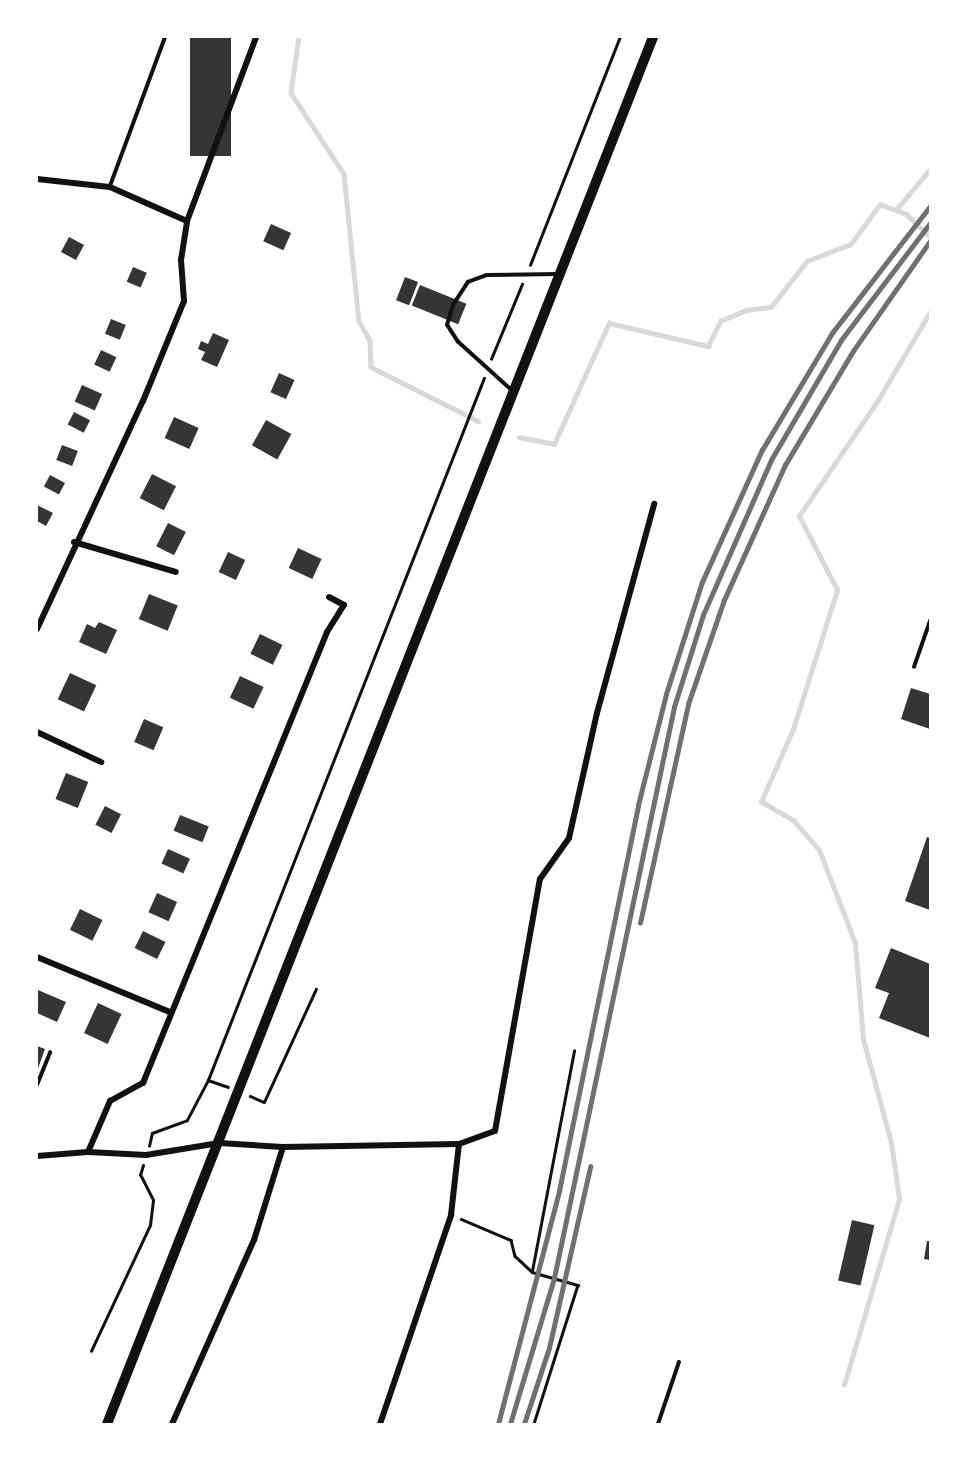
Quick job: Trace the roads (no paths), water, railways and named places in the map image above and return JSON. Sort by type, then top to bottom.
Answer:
[{"type":"highway","points":[[107,1424],[653,37]]},
{"type":"street","points":[[37,629],[74,542],[143,401],[184,301],[181,260],[187,221],[256,37]]},
{"type":"street","points":[[37,179],[110,187],[187,221]]},
{"type":"street","points":[[37,1156],[88,1152],[146,1156],[219,1143],[282,1147],[459,1144],[495,1131],[540,879],[569,838],[597,713],[654,504]]},
{"type":"street","points":[[74,542],[176,572]]},
{"type":"street","points":[[88,1152],[110,1101],[143,1083],[327,632],[344,605],[329,597]]},
{"type":"street","points":[[37,732],[101,762]]},
{"type":"street","points":[[37,957],[170,1012]]},
{"type":"street","points":[[380,1424],[451,1215],[459,1144]]},
{"type":"street","points":[[172,1424],[254,1240],[282,1147]]},
{"type":"lane","points":[[110,187],[165,37]]},
{"type":"lane","points":[[513,391],[487,370],[447,325],[453,305],[468,282],[487,275],[527,272],[560,274]]},
{"type":"lane","points":[[914,667],[930,621]]},
{"type":"lane","points":[[37,1085],[50,1053]]},
{"type":"lane","points":[[657,1424],[679,1362]]},
{"type":"waterway","points":[[299,37],[291,93],[344,174],[359,321],[370,341],[371,367],[478,421]]},
{"type":"waterway","points":[[896,210],[930,169]]},
{"type":"waterway","points":[[519,437],[554,444],[609,323],[708,346],[720,321],[746,310],[771,307],[807,261],[851,244],[880,204],[906,214],[930,236]]},
{"type":"waterway","points":[[844,1385],[899,1199],[891,1143],[863,1039],[855,943],[819,850],[794,821],[761,802],[793,729],[837,590],[799,516],[878,400],[930,312]]},
{"type":"railway","points":[[498,1424],[559,1191],[638,805],[666,694],[702,582],[762,450],[832,333],[930,206]]},
{"type":"railway","points":[[510,1424],[554,1278],[674,707],[703,615],[771,460],[841,340],[930,223]]},
{"type":"railway","points":[[640,923],[688,704],[724,600],[785,465],[853,351],[930,241]]},
{"type":"railway","points":[[524,1424],[549,1348],[590,1167]]}]
